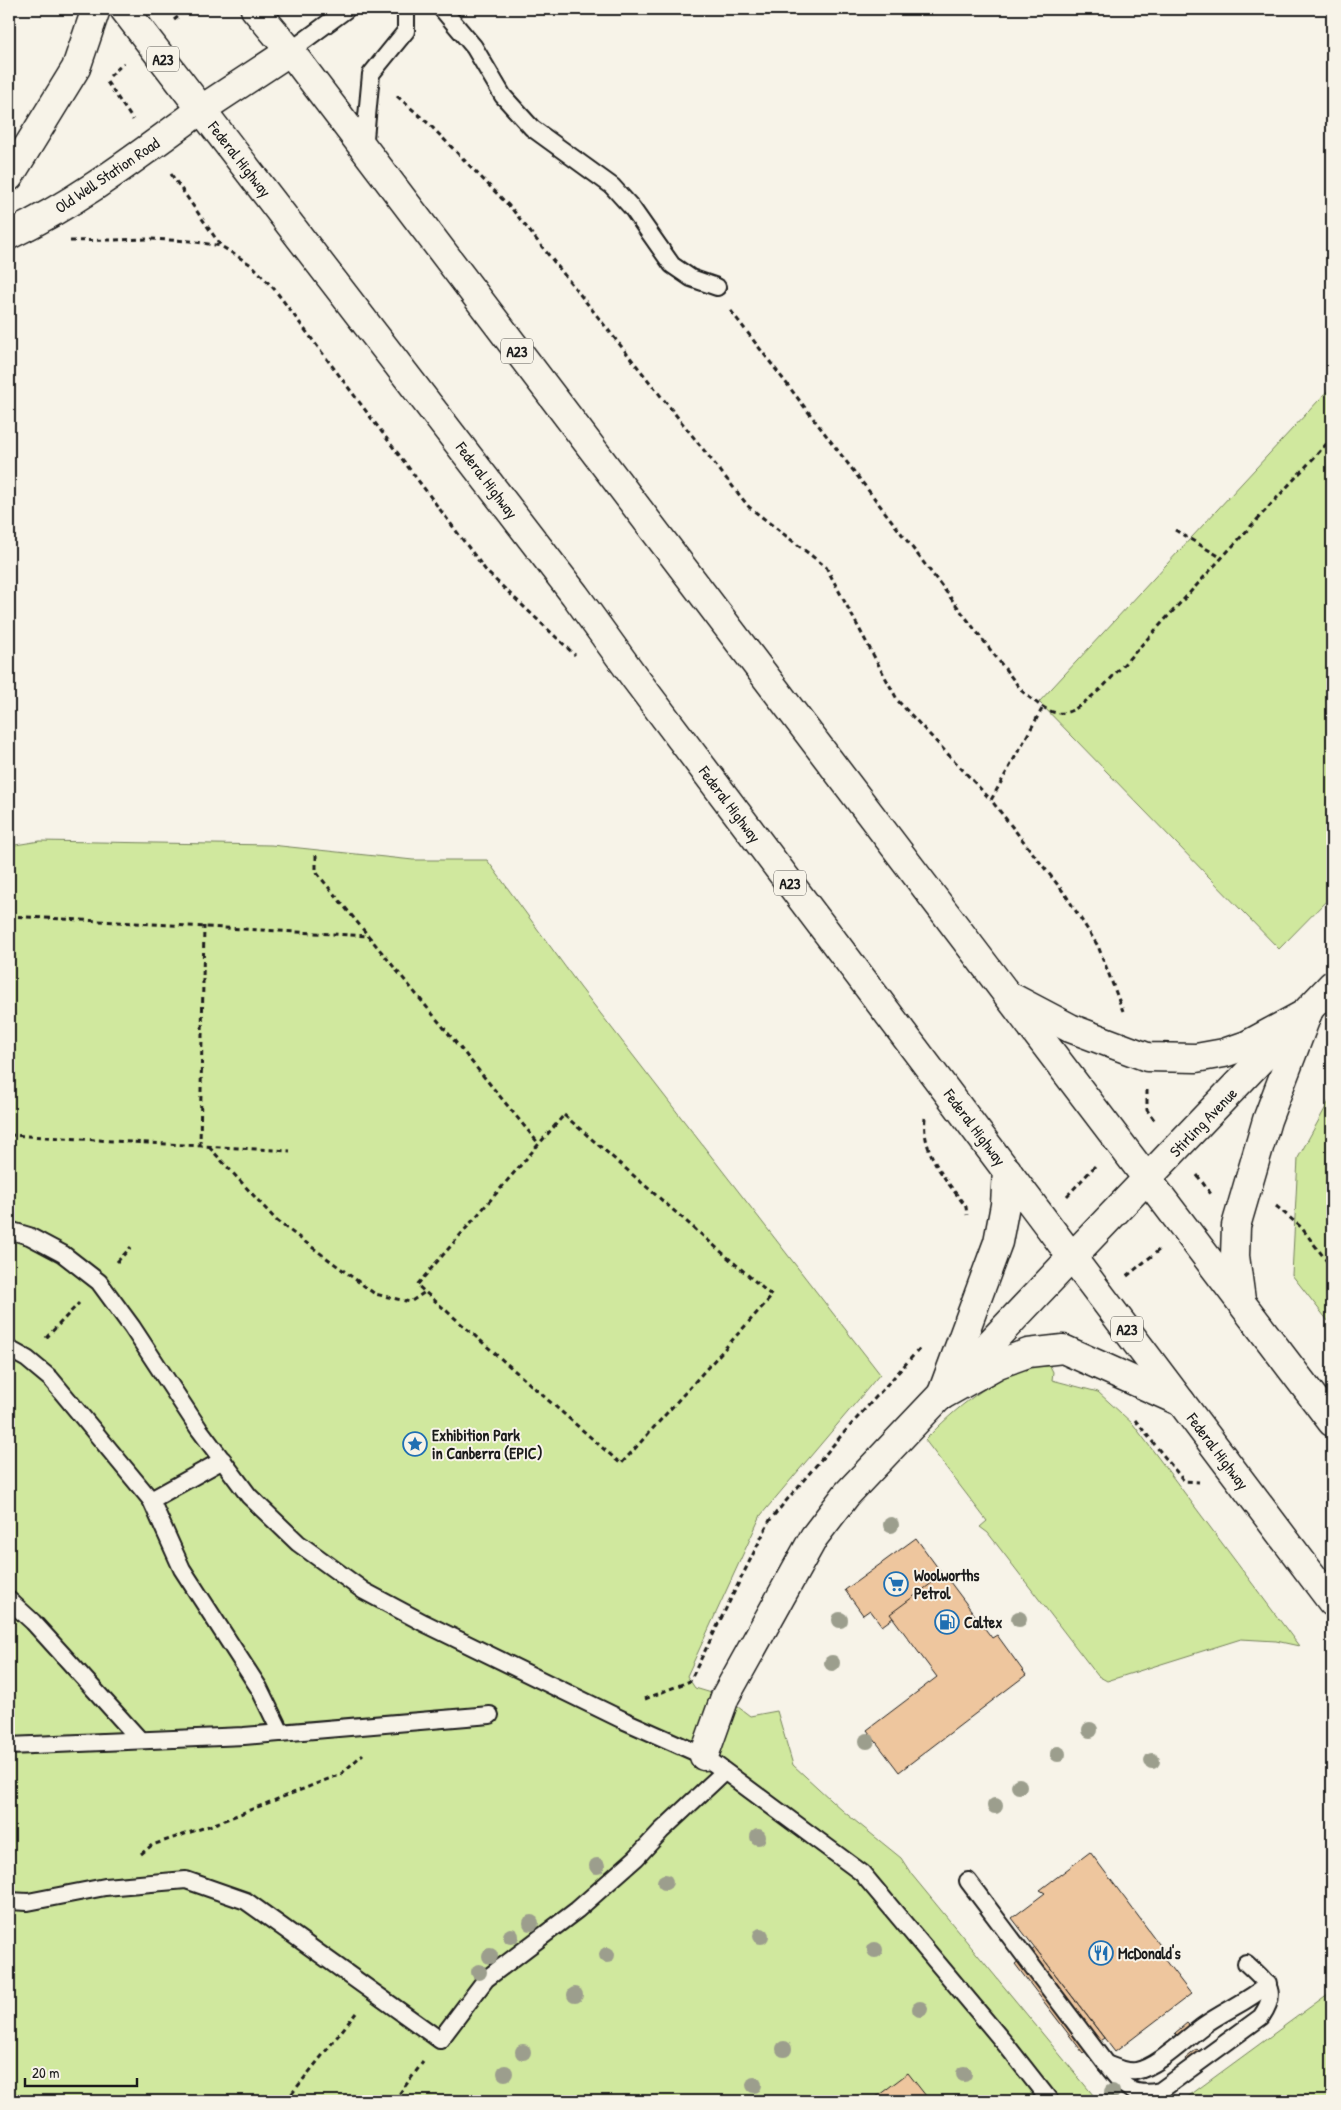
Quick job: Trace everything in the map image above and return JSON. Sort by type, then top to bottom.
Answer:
[{"type":"main road","points":[[9,177],[76,68],[96,9]]},
{"type":"main road","name":"Federal Highway","points":[[124,9],[575,595],[635,678],[1332,1602]]},
{"type":"main road","name":"A23","points":[[255,9],[290,51],[1332,1422]]},
{"type":"main road","name":"Old Well Station Road","points":[[9,235],[36,222],[82,194],[290,51]]},
{"type":"main road","name":"Stirling Avenue","points":[[714,1764],[725,1697],[814,1537],[847,1494],[1332,985]]},
{"type":"main road","points":[[1006,994],[1070,1028],[1147,1058],[1196,1058],[1224,1053],[1248,1045],[1308,1012]]},
{"type":"main road","points":[[1242,1303],[1234,1256],[1236,1226],[1267,1120],[1308,1012]]},
{"type":"main road","points":[[940,1396],[998,1242],[1006,1205],[1007,1170]]},
{"type":"main road","points":[[940,1396],[998,1364],[1028,1353],[1064,1349],[1132,1382],[1181,1402]]},
{"type":"lane","points":[[290,51],[347,9]]},
{"type":"lane","points":[[364,149],[371,74],[406,31],[406,9]]},
{"type":"lane","points":[[442,9],[474,47],[503,96],[532,128],[612,186],[632,208],[672,265],[690,278],[717,287]]},
{"type":"lane","points":[[9,1230],[29,1236],[63,1254],[99,1282],[249,1496],[298,1543],[364,1591],[424,1623],[714,1764],[862,1873],[1007,2046],[1050,2101]]},
{"type":"lane","points":[[9,1348],[27,1359],[51,1379],[151,1500],[182,1569],[259,1688],[281,1733]]},
{"type":"lane","points":[[151,1500],[223,1460]]},
{"type":"lane","points":[[9,1600],[33,1622],[140,1740]]},
{"type":"lane","points":[[9,1746],[281,1733],[490,1715]]},
{"type":"lane","points":[[9,1901],[28,1902],[105,1887],[186,1880],[246,1901],[310,1945],[372,1993],[440,2040],[486,1979],[577,1910],[636,1858],[661,1832],[714,1764]]},
{"type":"lane","points":[[968,1881],[1106,2064],[1129,2091],[1146,2094],[1160,2091],[1262,2017],[1270,2005],[1271,1994],[1268,1984],[1246,1963]]},
{"type":"lane","points":[[1106,2064],[1124,2071],[1137,2071],[1151,2065],[1205,2024],[1252,1998],[1268,1984]]},
{"type":"path","points":[[429,124],[512,209],[749,507],[826,566],[898,701],[991,800],[1065,894],[1098,946],[1121,1009],[1127,1015]]},
{"type":"path","points":[[67,241],[152,239],[190,241],[221,246],[253,266],[275,290],[487,572],[578,658]]},
{"type":"path","points":[[717,287],[731,312],[1022,691],[1042,709],[1059,715],[1075,710],[1096,693],[1332,438]]},
{"type":"path","points":[[1174,530],[1222,558]]},
{"type":"path","points":[[991,800],[1042,709]]},
{"type":"path","points":[[316,854],[316,872],[539,1144]]},
{"type":"path","points":[[9,916],[369,936]]},
{"type":"path","points":[[200,1146],[204,926]]},
{"type":"path","points":[[931,1069],[924,1133],[935,1164],[966,1207],[968,1216]]},
{"type":"path","points":[[1044,1220],[1147,1110]]},
{"type":"path","points":[[564,1114],[772,1296],[621,1464],[425,1292],[417,1285],[564,1114]]},
{"type":"path","points":[[9,1135],[290,1151]]},
{"type":"path","points":[[208,1146],[277,1222],[375,1294],[410,1302],[425,1292]]},
{"type":"path","points":[[1246,1192],[1263,1196],[1301,1227],[1332,1268]]},
{"type":"path","points":[[1102,1296],[1185,1228]]},
{"type":"path","points":[[1130,1414],[1184,1481],[1243,1484]]},
{"type":"path","points":[[125,1885],[131,1862],[152,1845],[212,1825],[341,1774],[400,1723]]},
{"type":"path","points":[[286,2101],[372,1993]]},
{"type":"path","points":[[394,2101],[440,2040]]},
{"type":"green space","points":[[1332,386],[1332,895],[1279,949],[1039,702]]},
{"type":"green space","name":"Exhibition Park in Canberra (EPIC)","points":[[40,841],[271,845],[413,860],[487,860],[580,987],[880,1374],[761,1515],[687,1676],[695,1688],[725,1697],[750,1716],[777,1711],[793,1765],[843,1811],[901,1858],[912,1875],[1098,2101],[9,2101],[9,846]]},
{"type":"green space","points":[[1332,1096],[1332,1326],[1292,1275],[1298,1158]]},
{"type":"green space","points":[[1033,1366],[1050,1366],[1053,1372],[1052,1380],[1098,1392],[1133,1424],[1299,1646],[1276,1641],[1241,1639],[1107,1681],[1098,1676],[988,1533],[980,1527],[987,1521],[925,1440],[974,1396],[1002,1379]]},
{"type":"green space","points":[[1332,1991],[1332,2101],[1182,2101]]},
{"type":"building","name":"Woolworths Petrol","points":[[916,1538],[946,1579],[882,1626],[870,1610],[863,1615],[845,1590]]},
{"type":"building","points":[[944,1574],[992,1638],[997,1635],[1026,1675],[899,1772],[867,1730],[937,1677],[890,1614]]},
{"type":"building","name":"McDonald's","points":[[1090,1852],[1165,1952],[1161,1955],[1191,1994],[1115,2052],[1012,1918],[1045,1893],[1040,1890]]},
{"type":"building","points":[[1035,1948],[1104,2038],[1083,2053],[1015,1964]]},
{"type":"building","points":[[1187,2023],[1198,2035],[1186,2046],[1175,2033]]},
{"type":"building","points":[[1197,2049],[1208,2062],[1195,2072],[1185,2059]]},
{"type":"building","points":[[908,2073],[930,2101],[871,2101]]},
{"type":"place","name":"Exhibition Park in Canberra (EPIC)","points":[[415,1444]]},
{"type":"place","name":"Woolworths Petrol","points":[[896,1584]]},
{"type":"place","name":"Caltex","points":[[947,1622]]},
{"type":"place","name":"McDonald's","points":[[1101,1953]]}]
